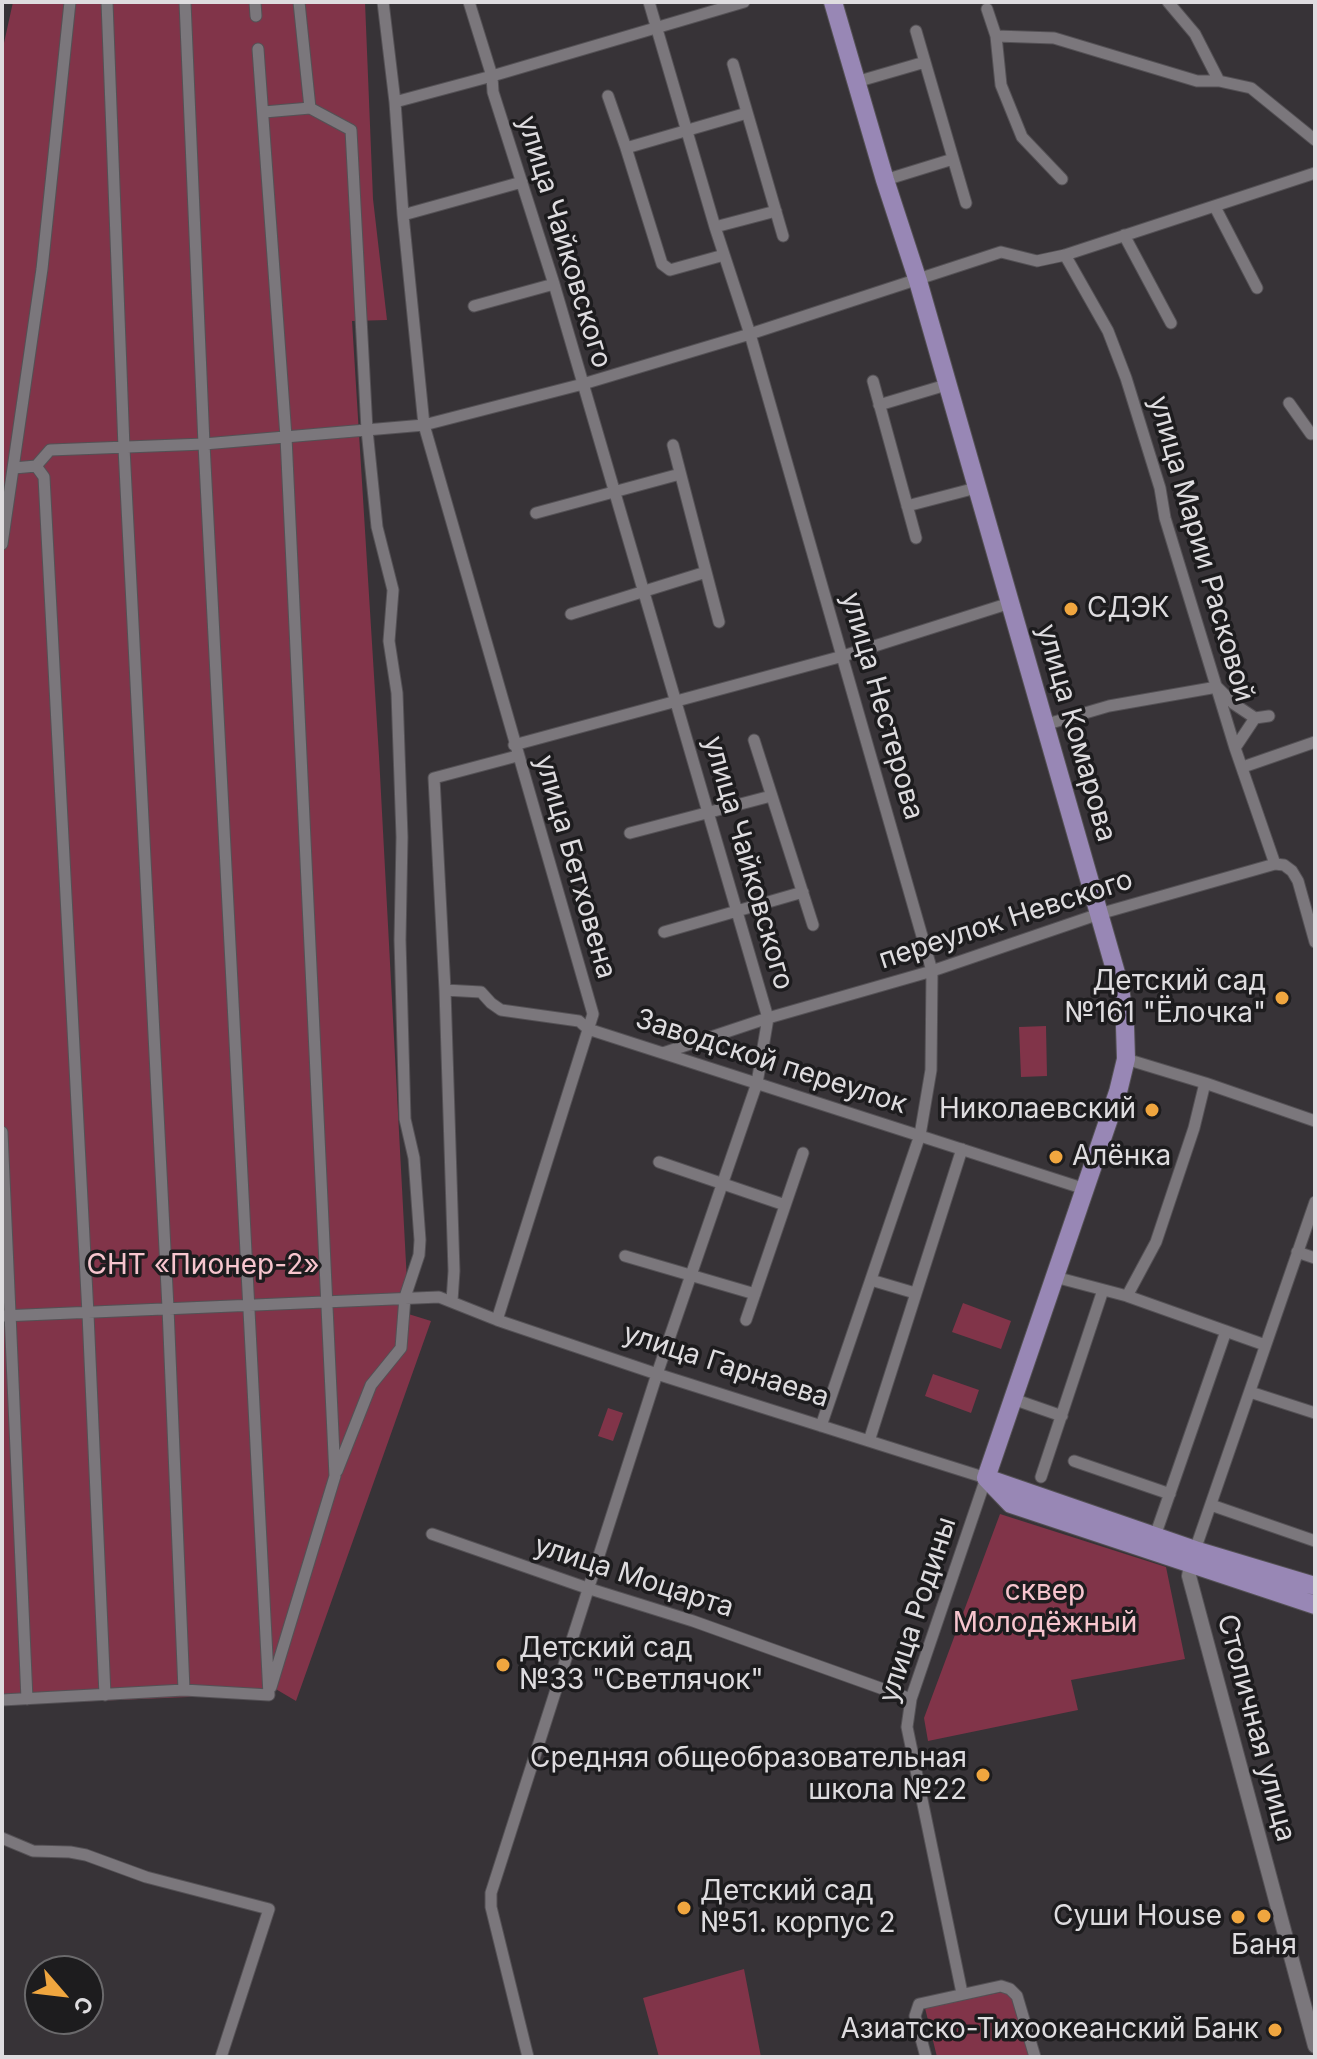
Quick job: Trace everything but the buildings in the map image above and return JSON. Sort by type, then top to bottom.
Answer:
[{"type":"main road","name":"улица Комарова","points":[[833,2],[918,281],[1120,987],[1126,1059],[1118,1092],[986,1478]]},
{"type":"main road","name":"улица Гарнаева","points":[[986,1478],[1155,1536],[1193,1556],[1315,1605]]},
{"type":"main road","name":"улица Гарнаева","points":[[986,1478],[1011,1504],[1193,1556],[1315,1586]]},
{"type":"street","points":[[2,544],[42,269],[70,2]]},
{"type":"street","points":[[107,2],[124,448],[168,1308],[184,1690]]},
{"type":"street","points":[[185,2],[204,444],[269,1695]]},
{"type":"street","points":[[255,2],[256,16]]},
{"type":"street","points":[[299,2],[310,108]]},
{"type":"street","name":"улица Бетховена","points":[[383,2],[424,425],[593,1014],[497,1320]]},
{"type":"street","name":"улица Чайковского","points":[[469,2],[768,1018],[757,1083],[657,1374],[491,1893],[491,1907],[528,2057]]},
{"type":"street","name":"улица Нестерова","points":[[649,2],[750,334],[932,971],[931,1070],[920,1135],[821,1426]]},
{"type":"street","points":[[395,102],[744,2]]},
{"type":"street","points":[[1168,2],[1195,34],[1219,81]]},
{"type":"street","points":[[987,9],[996,36],[1001,85],[1022,137],[1062,179]]},
{"type":"street","points":[[916,31],[966,203]]},
{"type":"street","points":[[996,36],[1054,38],[1197,81],[1219,81],[1251,88],[1315,140]]},
{"type":"street","points":[[258,49],[286,437],[335,1476]]},
{"type":"street","points":[[856,82],[925,62]]},
{"type":"street","points":[[733,64],[783,236]]},
{"type":"street","points":[[608,96],[662,264],[670,270],[724,255]]},
{"type":"street","points":[[264,112],[310,108],[351,130],[367,430],[377,527],[393,590],[389,641],[397,693],[402,837],[400,940],[405,1119],[414,1158],[420,1240],[419,1255],[405,1297],[401,1348],[371,1385],[335,1476],[269,1695]]},
{"type":"street","points":[[626,148],[747,113]]},
{"type":"street","points":[[885,180],[953,159]]},
{"type":"street","points":[[14,468],[36,466],[50,450],[204,444],[424,425],[583,384],[750,334],[1001,252],[1037,261],[1065,255],[1315,173]]},
{"type":"street","points":[[403,215],[522,182]]},
{"type":"street","points":[[1215,207],[1257,288]]},
{"type":"street","points":[[715,227],[776,211]]},
{"type":"street","points":[[1124,235],[1171,323]]},
{"type":"street","name":"улица Марии Расковой","points":[[1065,255],[1108,331],[1126,378],[1235,748],[1275,864]]},
{"type":"street","points":[[474,306],[554,284]]},
{"type":"street","points":[[873,381],[916,538]]},
{"type":"street","points":[[879,405],[946,385]]},
{"type":"street","points":[[1289,403],[1314,435]]},
{"type":"street","points":[[673,445],[719,622]]},
{"type":"street","points":[[36,466],[44,477],[105,1695]]},
{"type":"street","points":[[536,513],[680,474]]},
{"type":"street","points":[[907,506],[976,488]]},
{"type":"street","points":[[571,614],[706,572]]},
{"type":"street","points":[[452,1301],[454,1271],[445,990],[434,778],[1010,603]]},
{"type":"street","points":[[1044,725],[1109,706],[1217,687],[1234,704],[1255,718],[1269,716]]},
{"type":"street","points":[[1235,748],[1255,718]]},
{"type":"street","points":[[754,740],[813,925]]},
{"type":"street","points":[[1243,767],[1315,742]]},
{"type":"street","points":[[630,833],[771,796]]},
{"type":"street","points":[[1275,864],[1284,865],[1298,881],[1315,942]]},
{"type":"street","name":"переулок Невского","points":[[663,1053],[768,1018],[932,971],[1099,914],[1275,864]]},
{"type":"street","points":[[664,932],[803,892]]},
{"type":"street","name":"Заводской переулок","points":[[445,990],[481,992],[501,1010],[579,1021],[588,1029],[1085,1189]]},
{"type":"street","points":[[1126,1059],[1315,1121]]},
{"type":"street","points":[[1127,1296],[1156,1242],[1205,1083]]},
{"type":"street","points":[[2,1132],[7,1316],[27,1699]]},
{"type":"street","points":[[869,1441],[962,1149]]},
{"type":"street","points":[[746,1320],[803,1153]]},
{"type":"street","points":[[659,1162],[785,1205]]},
{"type":"street","points":[[1193,1556],[1315,1202]]},
{"type":"street","points":[[1297,1252],[1315,1258]]},
{"type":"street","points":[[625,1256],[755,1294]]},
{"type":"street","points":[[1055,1277],[1127,1296],[1265,1345]]},
{"type":"street","points":[[871,1280],[915,1293]]},
{"type":"street","points":[[1041,1477],[1103,1290]]},
{"type":"street","name":"улица Гарнаева","points":[[7,1316],[439,1297],[657,1374],[986,1478]]},
{"type":"street","points":[[1155,1536],[1226,1331]]},
{"type":"street","points":[[1250,1392],[1315,1413]]},
{"type":"street","points":[[1013,1399],[1062,1416]]},
{"type":"street","points":[[1074,1461],[1170,1494]]},
{"type":"street","name":"улица Родины","points":[[962,1993],[907,1727],[911,1699],[986,1478]]},
{"type":"street","points":[[1211,1505],[1315,1541]]},
{"type":"street","name":"улица Моцарта","points":[[432,1534],[693,1621],[911,1699]]},
{"type":"street","name":"Столичная улица","points":[[1193,1556],[1189,1576],[1315,2046]]},
{"type":"street","points":[[2,1700],[184,1690],[269,1695]]},
{"type":"street","points":[[2,1838],[33,1851],[86,1855],[146,1877],[269,1909],[221,2057]]},
{"type":"street","points":[[926,2057],[915,2009],[919,2004],[1001,1986],[1017,1996],[1035,2057]]},
{"type":"green space","name":"СНТ «Пионер-2»","points":[[13,2],[365,2],[373,199],[387,320],[352,321],[407,1282],[402,1312],[431,1321],[296,1701],[274,1688],[258,1694],[2,1705],[2,52]]},
{"type":"green space","points":[[1046,1026],[1047,1076],[1021,1077],[1019,1027]]},
{"type":"green space","points":[[963,1303],[1011,1321],[1001,1349],[952,1332]]},
{"type":"green space","points":[[933,1374],[979,1390],[971,1413],[925,1396]]},
{"type":"green space","points":[[608,1408],[623,1413],[613,1441],[598,1436]]},
{"type":"green space","name":"сквер Молодёжный","points":[[1000,1514],[1166,1567],[1185,1659],[1071,1680],[1078,1710],[928,1741],[924,1718]]},
{"type":"green space","points":[[744,1969],[761,2057],[659,2057],[643,1998]]},
{"type":"green space","points":[[1012,1990],[1030,2057],[937,2057],[925,2008]]},
{"type":"place","name":"СДЭК","points":[[1071,609]]},
{"type":"place","name":"Детский сад №161 \"Ёлочка\"","points":[[1282,998]]},
{"type":"place","name":"Николаевский","points":[[1152,1110]]},
{"type":"place","name":"Алёнка","points":[[1056,1157]]},
{"type":"place","name":"Детский сад №33 \"Светлячок\"","points":[[503,1665]]},
{"type":"place","name":"Средняя общеобразовательная школа №22","points":[[983,1775]]},
{"type":"place","name":"Детский сад №51. корпус 2","points":[[684,1908]]},
{"type":"place","name":"Баня","points":[[1264,1916]]},
{"type":"place","name":"Суши House","points":[[1238,1917]]},
{"type":"place","name":"Азиатско-Тихоокеанский Банк","points":[[1275,2030]]}]
